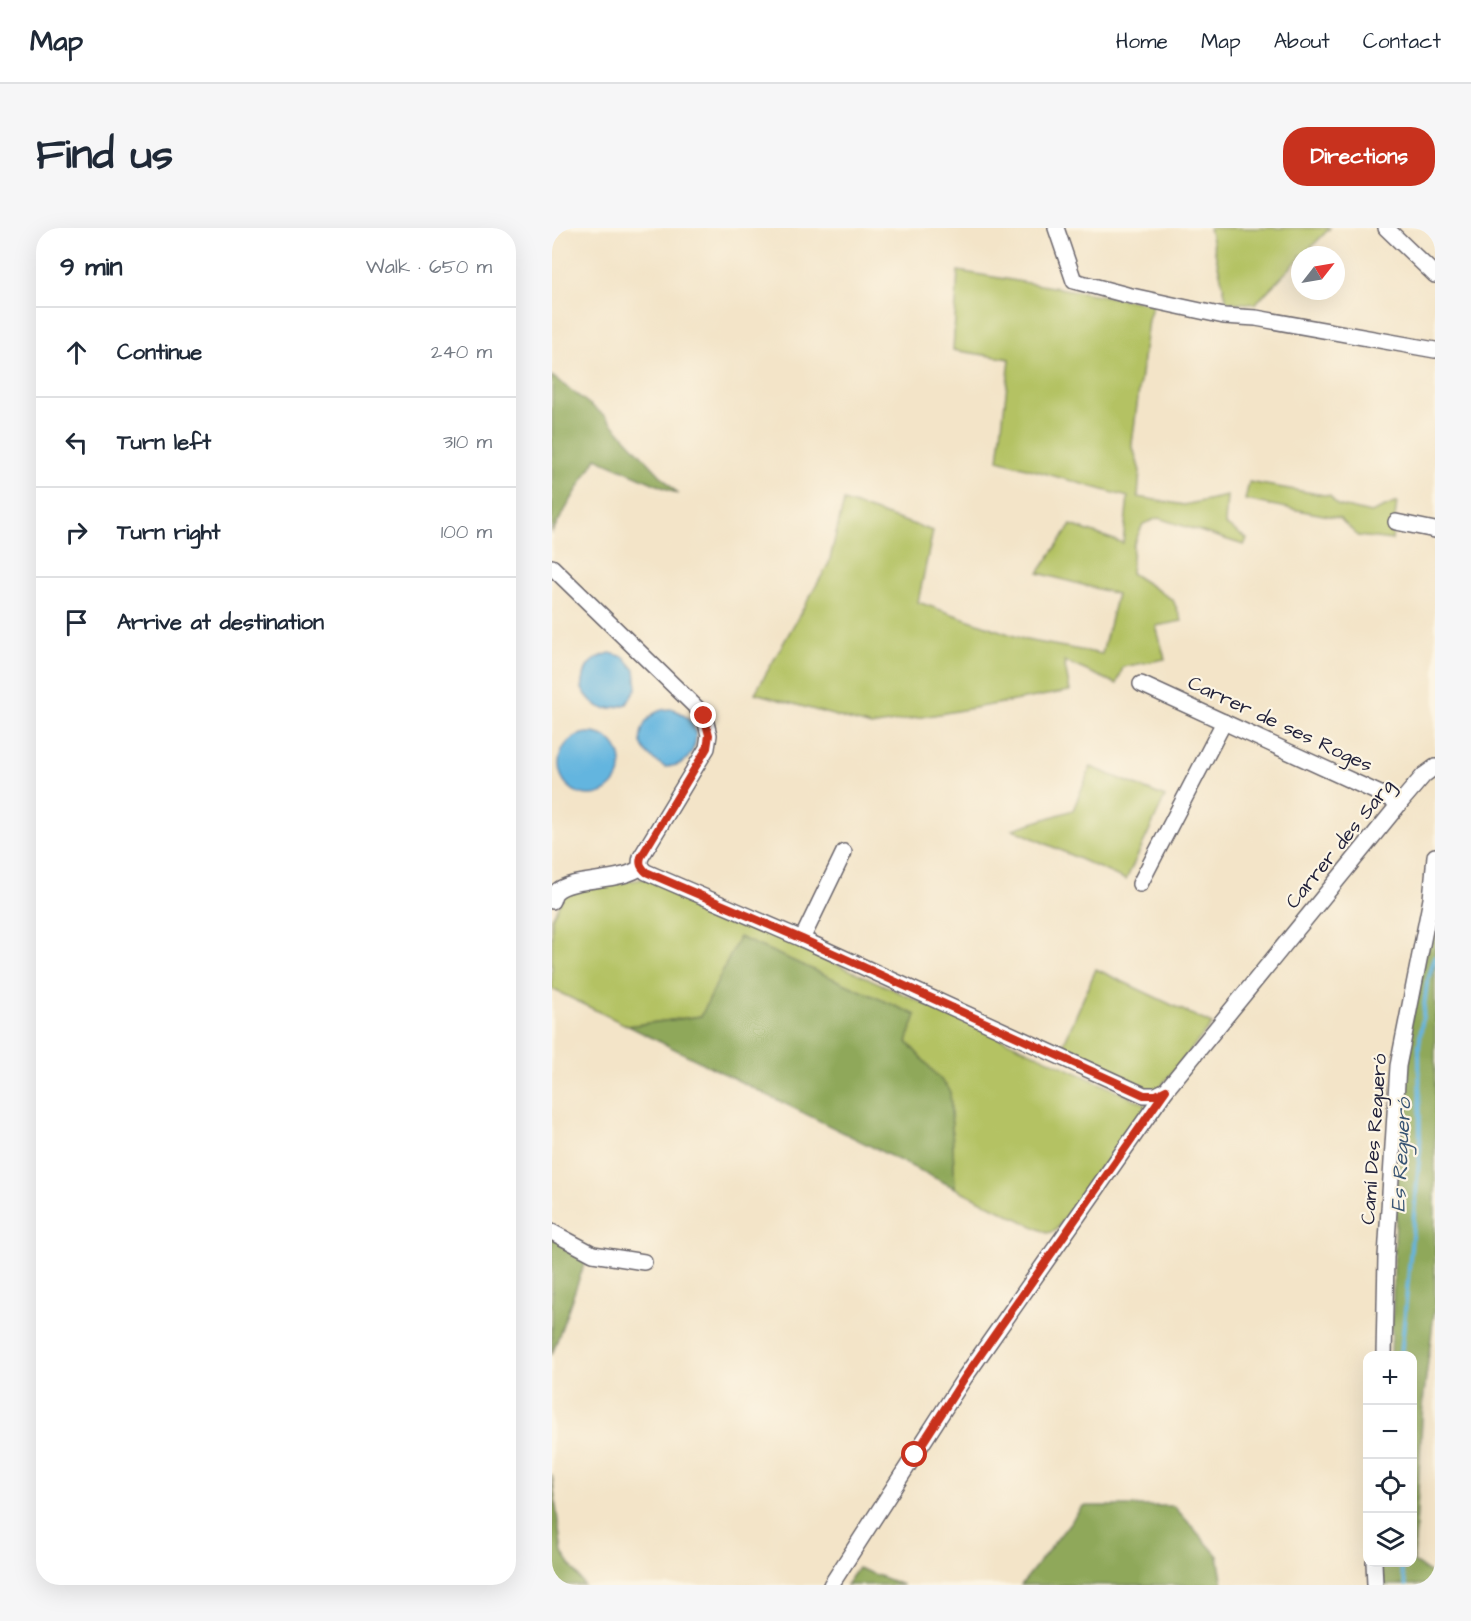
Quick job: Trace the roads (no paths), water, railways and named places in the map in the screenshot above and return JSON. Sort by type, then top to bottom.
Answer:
[{"type":"street","points":[[1056,228],[1074,281],[1224,316],[1256,318],[1435,350]]},
{"type":"street","points":[[1386,228],[1435,275]]},
{"type":"street","points":[[1396,522],[1435,530]]},
{"type":"street","points":[[552,567],[704,716],[709,735],[707,748],[641,857],[639,862],[646,872],[802,939],[1144,1095],[1156,1095],[1166,1090]]},
{"type":"street","name":"Carrer de ses Roges","points":[[1142,684],[1401,803]]},
{"type":"street","points":[[1140,884],[1224,722]]},
{"type":"street","name":"Carrer des Sarg","points":[[831,1585],[965,1377],[1166,1090],[1424,775],[1435,767]]},
{"type":"street","points":[[802,939],[843,852]]},
{"type":"street","name":"Camí Des Regueró","points":[[1384,1351],[1386,1257],[1398,1066],[1431,899],[1435,856]]},
{"type":"street","points":[[552,901],[557,892],[571,885],[630,874],[641,867]]},
{"type":"street","points":[[552,1232],[593,1254],[644,1262]]},
{"type":"street","points":[[1374,1567],[1375,1585]]},
{"type":"water","points":[[610,653],[624,657],[635,670],[637,687],[627,704],[606,709],[592,702],[582,689],[588,665],[597,658]]},
{"type":"water","points":[[673,709],[690,721],[696,738],[689,757],[677,765],[665,767],[645,751],[641,737],[646,721],[654,713]]},
{"type":"water","points":[[584,733],[596,733],[612,742],[619,752],[621,764],[619,776],[612,786],[596,795],[584,795],[573,790],[564,781],[559,770],[559,758],[564,747],[573,738]]},
{"type":"waterway","name":"Es Regueró","points":[[1401,1351],[1420,1149],[1419,1046],[1427,983],[1435,957]]},
{"type":"waterway","name":"Es Regueró","points":[[1401,1567],[1406,1585]]}]
